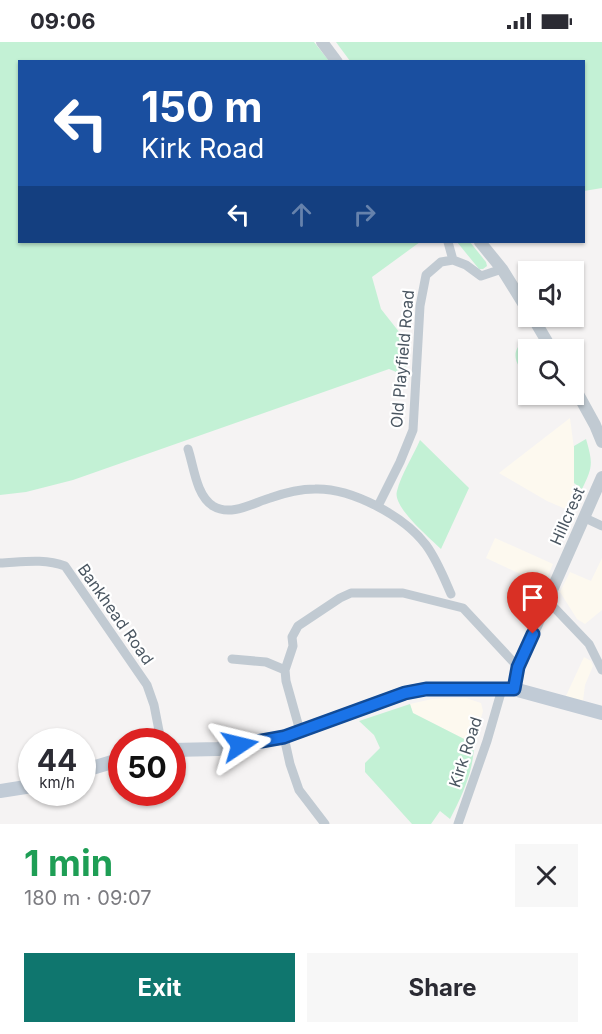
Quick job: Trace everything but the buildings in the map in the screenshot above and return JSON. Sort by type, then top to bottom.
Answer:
[{"type":"main road","points":[[186,750],[218,749],[284,737],[405,693],[426,689],[508,689],[602,713]]},
{"type":"main road","points":[[0,791],[18,788]]},
{"type":"street","points":[[322,42],[336,60]]},
{"type":"street","points":[[448,243],[453,260],[466,265],[481,276],[502,269]]},
{"type":"street","points":[[481,243],[502,269],[518,295]]},
{"type":"street","name":"Old Playfield Road","points":[[378,506],[413,430],[422,288],[426,275],[434,267],[441,262],[453,260]]},
{"type":"street","points":[[584,401],[599,423],[602,442]]},
{"type":"street","points":[[188,449],[200,491],[205,500],[216,507],[240,509],[271,497],[316,489],[338,492],[378,506],[402,522],[426,546],[451,594]]},
{"type":"street","points":[[181,462],[191,459]]},
{"type":"street","name":"Hillcrest","points":[[548,601],[602,477]]},
{"type":"street","points":[[585,518],[602,526]]},
{"type":"street","name":"Bankhead Road","points":[[0,563],[42,561],[65,566],[147,686],[158,728]]},
{"type":"street","points":[[428,573],[439,568]]},
{"type":"street","points":[[300,730],[293,711],[285,670],[293,646],[292,637],[298,626],[351,593],[403,593],[463,608],[518,667]]},
{"type":"street","points":[[548,601],[588,644],[602,670]]},
{"type":"street","name":"Kirk Road","points":[[458,824],[487,741],[548,601]]},
{"type":"street","points":[[232,658],[266,662],[285,670]]},
{"type":"street","points":[[284,737],[299,790],[326,824]]},
{"type":"shaded area","points":[[570,418],[576,464],[572,502],[568,510],[547,501],[499,473]]},
{"type":"shaded area","points":[[495,538],[553,564],[544,585],[486,558]]},
{"type":"shaded area","points":[[602,558],[602,610],[585,624],[577,619],[560,592],[570,572],[591,581]]},
{"type":"shaded area","points":[[584,657],[591,661],[593,666],[585,685],[583,701],[565,698]]},
{"type":"shaded area","points":[[466,698],[481,703],[483,711],[474,744],[413,713],[410,704],[432,699]]},
{"type":"green space","points":[[0,42],[314,42],[328,60],[18,60],[18,243],[419,243],[372,277],[381,309],[407,342],[406,376],[389,369],[73,480],[26,492],[0,495]]},
{"type":"green space","points":[[336,42],[602,42],[602,188],[585,191],[585,60],[349,60]]},
{"type":"green space","points":[[458,243],[471,243],[486,262],[487,266],[479,269]]},
{"type":"green space","points":[[518,347],[518,365],[516,358]]},
{"type":"green space","points":[[586,439],[591,465],[582,489],[574,483],[574,446]]},
{"type":"green space","points":[[420,440],[469,488],[441,549],[413,522],[397,498],[401,479]]},
{"type":"green space","points":[[410,704],[413,713],[474,744],[470,773],[450,819],[440,811],[431,824],[412,824],[365,772],[365,763],[380,748],[374,735],[359,721]]},
{"type":"route","points":[[240,745],[284,737],[405,693],[426,689],[514,689],[518,667],[533,634]]}]
